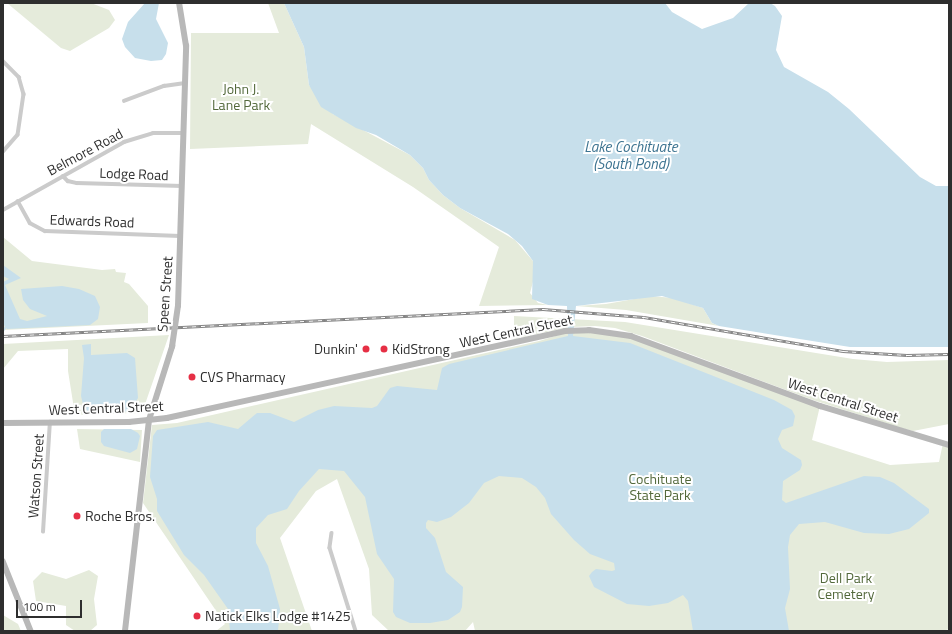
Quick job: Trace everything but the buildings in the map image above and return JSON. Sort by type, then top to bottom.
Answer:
[{"type":"main road","name":"Speen Street","points":[[125,631],[149,420],[172,347],[178,306],[186,83],[186,38],[182,4]]},
{"type":"main road","name":"West Central Street","points":[[3,423],[149,420],[258,400],[575,330],[606,331],[631,336],[820,406],[949,445]]},
{"type":"main road","points":[[3,561],[32,631]]},
{"type":"street","points":[[3,61],[19,77],[24,94],[24,108],[18,135],[3,152]]},
{"type":"street","points":[[124,101],[167,85],[186,83]]},
{"type":"street","name":"Belmore Road","points":[[3,210],[128,140],[158,133],[184,133]]},
{"type":"street","name":"Lodge Road","points":[[63,176],[68,181],[77,183],[182,186]]},
{"type":"street","name":"Edwards Road","points":[[18,202],[30,223],[45,231],[180,236]]},
{"type":"street","name":"Watson Street","points":[[43,532],[50,422]]},
{"type":"street","points":[[332,533],[330,548],[356,631]]},
{"type":"green space","points":[[7,3],[91,3],[109,10],[115,20],[109,28],[70,51],[61,48]]},
{"type":"green space","name":"John J. Lane Park","points":[[268,3],[284,3],[304,47],[309,85],[333,114],[410,155],[423,168],[429,180],[443,195],[460,208],[515,240],[533,261],[534,278],[530,293],[538,303],[548,305],[479,306],[499,247],[413,187],[311,124],[308,144],[190,149],[191,33],[279,33]]},
{"type":"green space","points":[[3,237],[32,261],[102,270],[115,269],[116,272],[126,273],[124,282],[129,284],[148,306],[148,323],[3,330]]},
{"type":"green space","points":[[651,296],[673,298],[703,308],[712,323],[719,326],[626,310],[576,306],[606,304]]},
{"type":"green space","points":[[514,316],[625,322],[853,359],[887,362],[949,360],[949,424],[913,431],[901,428],[813,400],[642,336],[615,328],[595,326],[571,327],[514,339]]},
{"type":"green space","name":"Cochituate State Park","points":[[572,331],[620,333],[820,406],[812,440],[890,465],[939,462],[943,443],[949,445],[949,629],[943,631],[475,631],[473,622],[465,631],[389,631],[372,615],[369,569],[337,479],[316,491],[280,538],[312,631],[216,631],[225,624],[143,503],[152,425],[177,423],[539,341]]},
{"type":"green space","points":[[169,335],[142,413],[75,415],[68,371],[68,349],[18,351],[3,369],[3,344]]},
{"type":"green space","points":[[77,429],[142,430],[140,462],[80,449]]},
{"type":"green space","points":[[89,570],[98,576],[94,599],[97,625],[90,631],[75,631],[66,625],[66,606],[36,601],[33,581],[42,572],[66,579]]},
{"type":"green space","points":[[3,615],[18,624],[21,631],[3,631]]},
{"type":"water","points":[[145,3],[159,3],[156,19],[168,43],[166,54],[162,60],[151,61],[135,58],[125,47],[122,39],[128,22]]},
{"type":"water","name":"Lake Cochituate (South Pond)","points":[[284,3],[665,3],[672,12],[702,29],[733,18],[749,3],[770,3],[775,6],[782,16],[776,50],[784,67],[828,92],[849,109],[920,177],[936,186],[949,186],[949,347],[850,347],[719,326],[712,323],[703,308],[662,296],[576,306],[573,336],[630,343],[774,400],[792,410],[795,416],[793,426],[782,430],[778,439],[782,448],[801,460],[802,465],[800,470],[783,481],[782,500],[786,503],[864,476],[880,477],[894,483],[929,509],[929,513],[909,529],[889,534],[864,533],[825,522],[799,524],[790,535],[788,547],[790,589],[785,608],[789,631],[693,631],[688,601],[683,595],[668,603],[649,606],[627,604],[594,587],[589,576],[592,572],[596,569],[615,570],[614,563],[590,554],[574,540],[551,514],[545,498],[536,487],[522,478],[499,476],[484,483],[469,503],[451,517],[437,522],[428,520],[426,523],[426,528],[435,538],[446,572],[463,587],[462,607],[460,612],[448,620],[430,623],[410,623],[396,617],[393,612],[394,579],[377,554],[365,497],[344,471],[319,469],[299,491],[287,509],[268,515],[256,528],[256,543],[268,566],[280,609],[278,631],[230,631],[228,609],[204,575],[184,555],[157,511],[157,499],[150,477],[153,436],[157,430],[208,422],[238,429],[257,413],[270,413],[294,422],[318,410],[334,406],[372,408],[377,406],[390,388],[397,386],[437,390],[442,368],[449,364],[568,336],[567,306],[548,305],[532,299],[533,261],[522,246],[508,234],[460,208],[443,195],[429,180],[423,168],[410,155],[376,135],[356,128],[321,107],[309,85],[304,47]]},
{"type":"water","points":[[3,265],[21,278],[5,285],[20,319],[27,321],[47,316],[30,309],[23,300],[21,289],[62,286],[79,289],[95,296],[100,307],[98,319],[90,325],[7,329],[4,325],[3,282],[9,279],[3,276]]},
{"type":"water","points":[[91,344],[91,355],[127,353],[135,358],[138,398],[130,411],[98,415],[87,411],[81,396],[84,358],[82,345]]},
{"type":"water","points":[[104,429],[131,429],[138,433],[140,436],[137,449],[130,453],[104,446],[101,442],[101,432]]},
{"type":"waterway","points":[[3,331],[6,327]]},
{"type":"railway","points":[[3,336],[543,309],[644,317],[843,351],[907,355],[949,354]]},
{"type":"place","name":"Dunkin'","points":[[366,349]]},
{"type":"place","name":"KidStrong","points":[[384,349]]},
{"type":"place","name":"CVS Pharmacy","points":[[192,377]]},
{"type":"place","name":"Roche Bros.","points":[[77,516]]},
{"type":"place","name":"Natick Elks Lodge #1425","points":[[197,616]]},
{"type":"park label","name":"Dell Park Cemetery","points":[[846,586]]}]
